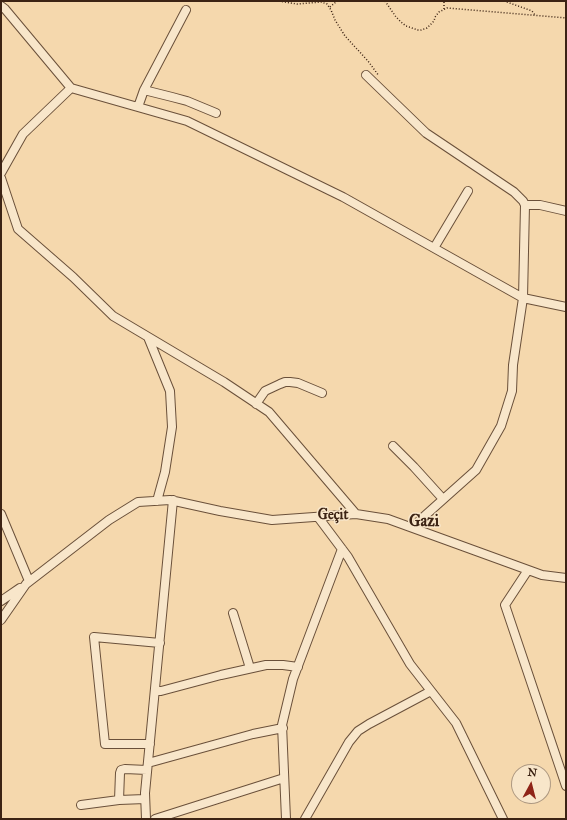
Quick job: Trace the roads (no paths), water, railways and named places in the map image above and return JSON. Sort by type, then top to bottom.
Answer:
[{"type":"street","points":[[1,6],[71,88],[187,121],[343,197],[523,298],[566,307]]},
{"type":"street","points":[[138,107],[144,90],[186,10]]},
{"type":"street","points":[[366,75],[426,133],[514,192],[525,205],[523,298],[513,365],[512,391],[501,426],[476,470],[420,520],[414,528]]},
{"type":"street","points":[[1,173],[23,134],[71,88]]},
{"type":"street","points":[[144,90],[187,101],[216,113]]},
{"type":"street","points":[[1,178],[18,229],[73,277],[113,316],[224,382],[268,412],[356,514]]},
{"type":"street","points":[[434,248],[468,191]]},
{"type":"street","points":[[525,205],[540,205],[566,211]]},
{"type":"street","points":[[148,337],[170,391],[172,427],[165,472],[157,500]]},
{"type":"street","points":[[256,404],[265,391],[285,382],[298,383],[322,393]]},
{"type":"street","points":[[393,446],[443,499]]},
{"type":"street","points":[[1,601],[109,520],[138,502],[157,500],[173,500],[220,511],[272,520],[356,514],[388,519],[542,575],[566,578]]},
{"type":"street","points":[[146,819],[145,799],[173,500]]},
{"type":"street","points":[[1,514],[27,582]]},
{"type":"street","points":[[318,517],[348,556],[410,664],[456,723],[503,819]]},
{"type":"street","points":[[286,819],[282,728],[293,679],[342,549]]},
{"type":"street","points":[[528,570],[505,605],[566,786]]},
{"type":"street","points":[[2,618],[27,582]]},
{"type":"street","points":[[232,613],[250,668]]},
{"type":"street","points":[[150,744],[105,744],[94,637],[160,642]]},
{"type":"street","points":[[155,691],[162,691],[191,682],[266,665],[298,667]]},
{"type":"street","points":[[305,819],[349,742],[358,731],[431,690]]},
{"type":"street","points":[[119,800],[121,770],[148,767],[253,734],[282,728]]},
{"type":"street","points":[[155,819],[284,778]]},
{"type":"street","points":[[81,805],[119,800],[145,799]]},
{"type":"district","name":"Geçit","points":[[333,516]]},
{"type":"district","name":"Gazi","points":[[424,522]]}]
